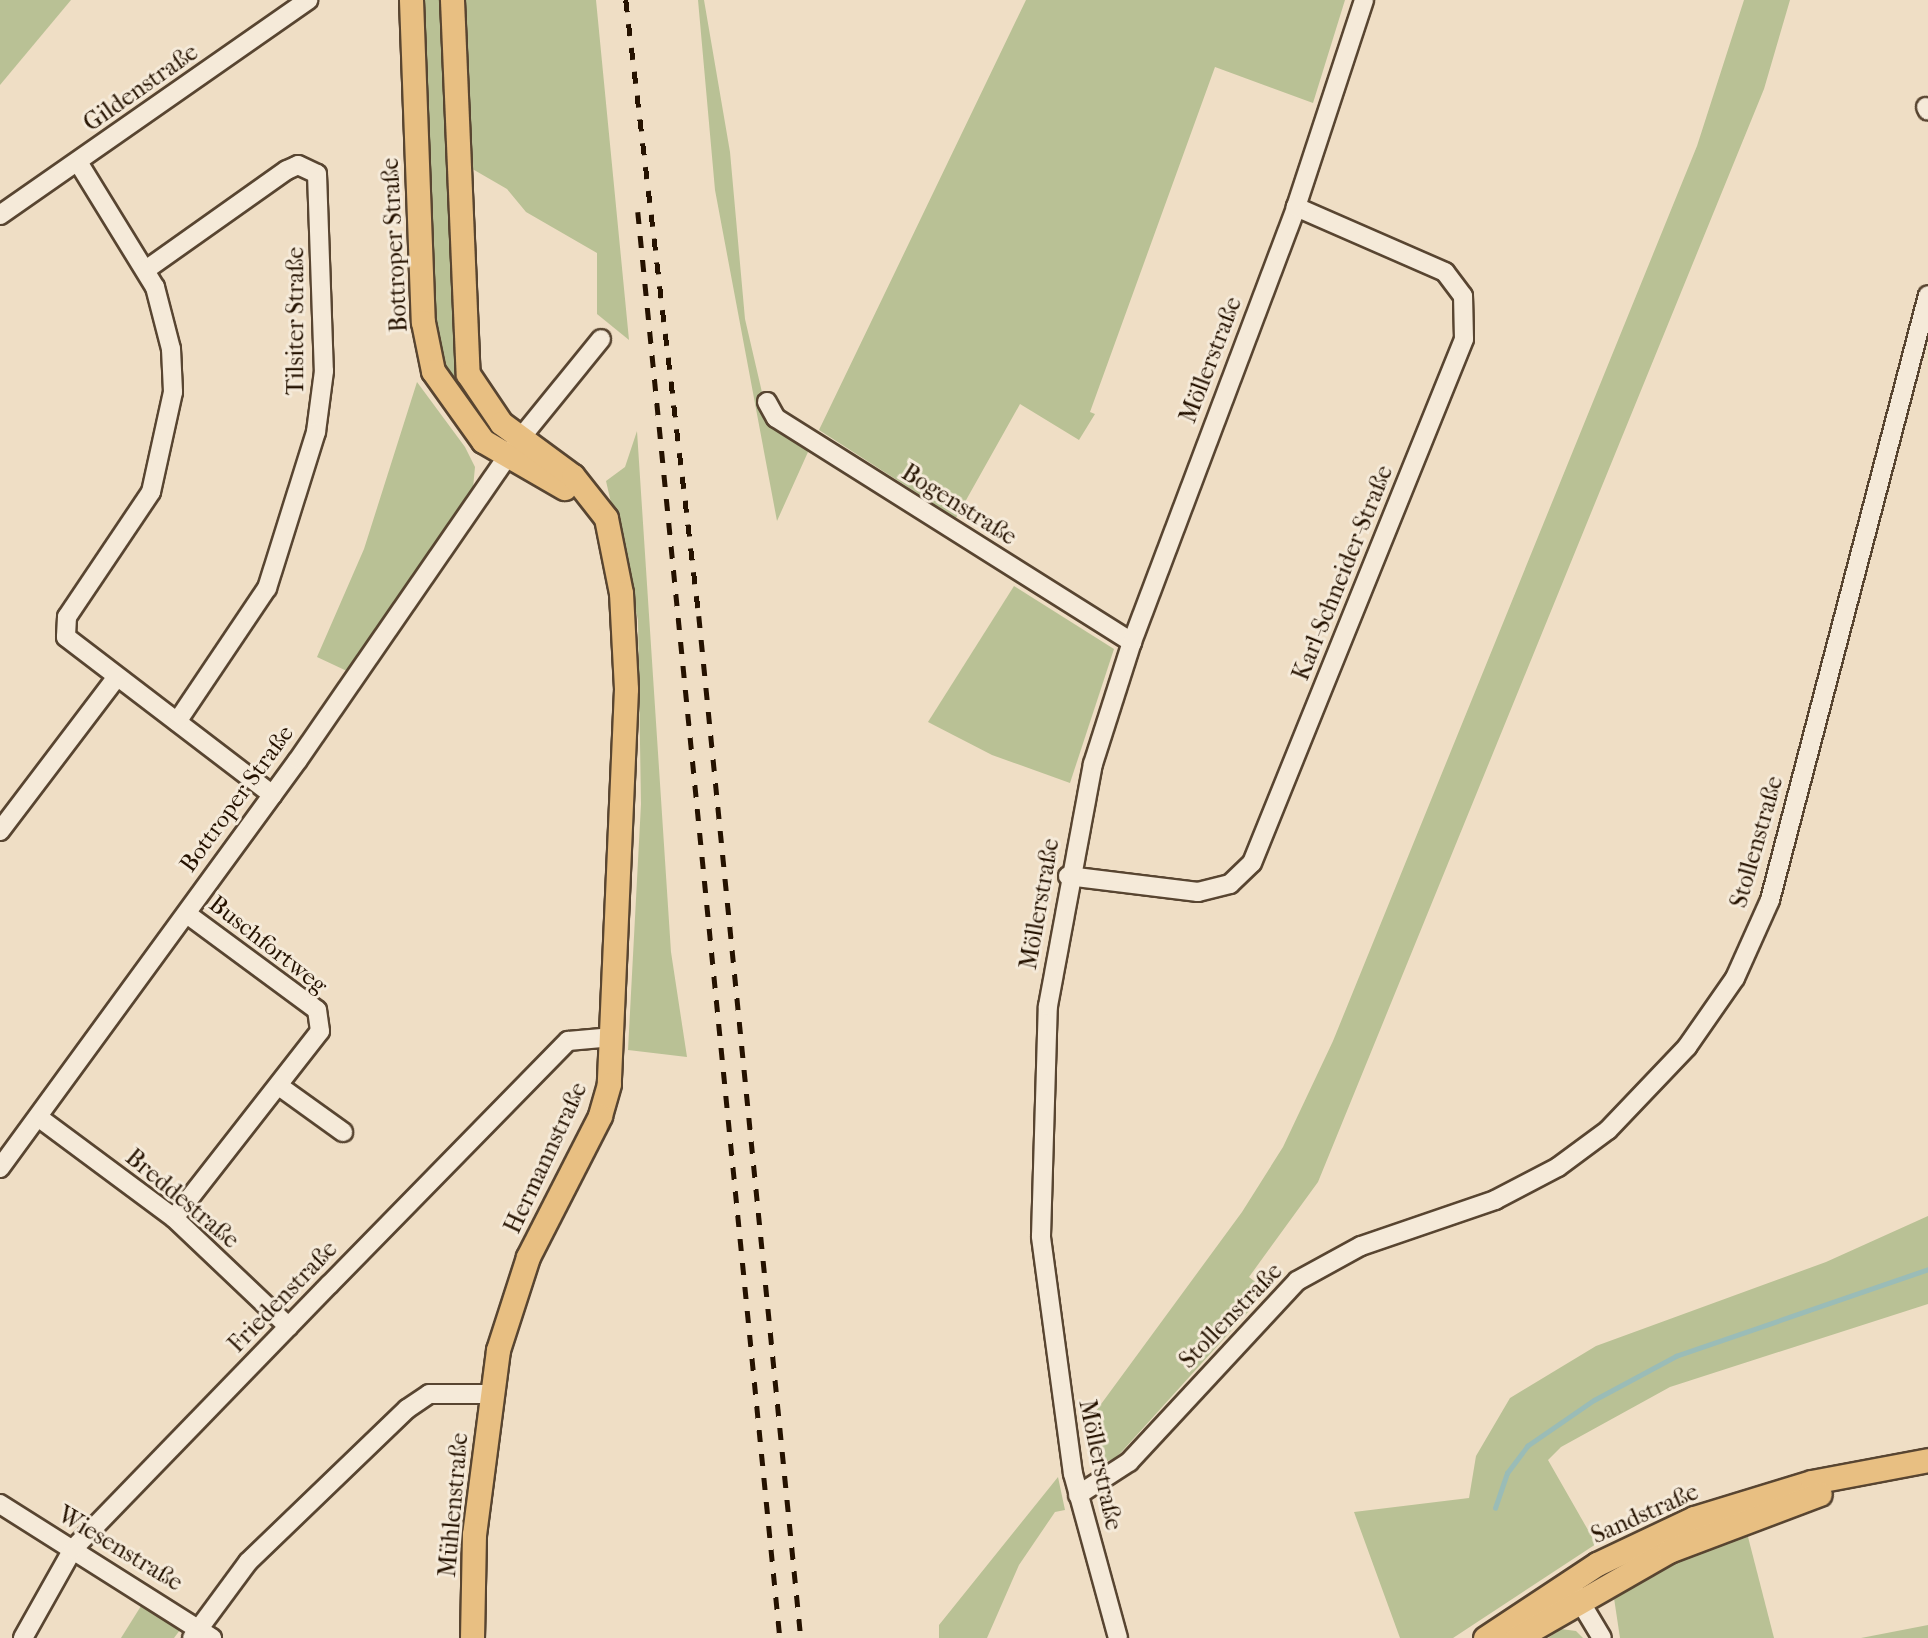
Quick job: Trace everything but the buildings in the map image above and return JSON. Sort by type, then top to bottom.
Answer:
[{"type":"main road","name":"Bottroper Straße","points":[[411,0],[426,348],[457,411],[482,441],[514,448]]},
{"type":"main road","points":[[452,0],[462,338],[481,397],[514,448]]},
{"type":"main road","name":"Hermannstraße","points":[[490,1394],[510,1304],[528,1257],[606,1100],[613,1037],[626,689],[621,593],[609,537],[571,494],[514,448]]},
{"type":"main road","name":"Mühlenstraße","points":[[473,1632],[474,1534],[490,1394]]},
{"type":"main road","name":"Sandstraße","points":[[1485,1638],[1574,1590],[1844,1480],[1928,1460]]},
{"type":"main road","name":"Sandstraße","points":[[1517,1638],[1574,1590]]},
{"type":"street","name":"Gildenstraße","points":[[0,215],[309,0]]},
{"type":"street","name":"Möllerstraße","points":[[1118,1638],[1078,1495],[1041,1236],[1048,1006],[1068,876],[1093,764],[1132,642],[1296,207],[1364,0]]},
{"type":"street","points":[[78,162],[147,269],[171,349],[168,434],[140,512],[65,627],[72,646],[273,795]]},
{"type":"street","name":"Tilsiter Straße","points":[[147,269],[287,170],[298,164],[317,174],[324,371],[316,432],[267,588],[177,722]]},
{"type":"street","name":"Karl-Schneider-Straße","points":[[1068,876],[1198,892],[1230,884],[1252,863],[1464,339],[1463,296],[1445,272],[1296,207]]},
{"type":"street","name":"Stollenstraße","points":[[1078,1495],[1129,1462],[1297,1281],[1348,1252],[1495,1200],[1558,1167],[1608,1130],[1687,1047],[1735,978],[1770,900],[1928,295]]},
{"type":"street","name":"Bottroper Straße","points":[[0,1167],[273,795],[514,448],[601,339]]},
{"type":"street","name":"Bogenstraße","points":[[766,402],[776,418],[1132,642]]},
{"type":"street","points":[[0,831],[116,678]]},
{"type":"street","name":"Buschfortweg","points":[[174,1218],[320,1031],[317,1010],[187,914]]},
{"type":"street","name":"Friedenstraße","points":[[23,1638],[73,1549],[568,1041],[613,1037]]},
{"type":"street","points":[[279,1086],[343,1132]]},
{"type":"street","name":"Breddestraße","points":[[38,1116],[174,1218],[289,1327]]},
{"type":"street","points":[[201,1634],[248,1562],[407,1409],[429,1394],[490,1394]]},
{"type":"street","name":"Wiesenstraße","points":[[0,1504],[201,1634]]},
{"type":"street","points":[[1574,1590],[1602,1638]]},
{"type":"green space","points":[[0,0],[71,0],[0,85]]},
{"type":"green space","points":[[419,0],[446,0],[459,364],[497,429],[494,434],[442,369],[433,343]]},
{"type":"green space","points":[[464,0],[596,0],[629,340],[597,314],[597,253],[526,212],[507,189],[469,167]]},
{"type":"green space","points":[[698,0],[704,0],[730,152],[745,319],[764,401],[775,428],[801,440],[808,452],[777,521],[715,190]]},
{"type":"green space","points":[[1026,0],[1345,0],[1313,103],[1215,67],[1090,412],[1095,414],[1079,440],[1020,404],[956,518],[819,430]]},
{"type":"green space","points":[[1744,0],[1790,0],[1764,89],[1318,1182],[1249,1277],[1267,1291],[1116,1458],[1102,1463],[1092,1455],[1085,1426],[1242,1212],[1283,1147],[1333,1041],[1697,146]]},
{"type":"green space","points":[[417,382],[465,447],[475,467],[473,488],[349,672],[317,657],[364,549]]},
{"type":"green space","points":[[637,431],[671,952],[687,1057],[628,1050],[641,804],[638,620],[606,481],[625,467]]},
{"type":"green space","points":[[1014,586],[1114,649],[1070,783],[992,755],[928,722]]},
{"type":"green space","points":[[1928,1216],[1928,1304],[1670,1387],[1561,1447],[1548,1460],[1596,1544],[1453,1638],[1400,1638],[1354,1512],[1469,1498],[1476,1456],[1510,1398],[1596,1346],[1826,1262]]},
{"type":"green space","points":[[1058,1477],[1065,1510],[1055,1512],[1019,1565],[987,1638],[939,1638],[939,1625]]},
{"type":"green space","points":[[1747,1533],[1774,1638],[1620,1638],[1614,1598],[1683,1557]]},
{"type":"green space","points":[[141,1606],[180,1630],[174,1638],[121,1638]]},
{"type":"green space","points":[[1928,1625],[1928,1638],[1861,1638]]},
{"type":"green space","points":[[1561,1629],[1576,1631],[1583,1638],[1548,1638]]},
{"type":"waterway","points":[[1495,1508],[1507,1473],[1527,1446],[1594,1400],[1676,1356],[1928,1269]]},
{"type":"railway","points":[[626,0],[699,616],[801,1638]]},
{"type":"railway","points":[[638,212],[780,1638]]}]
